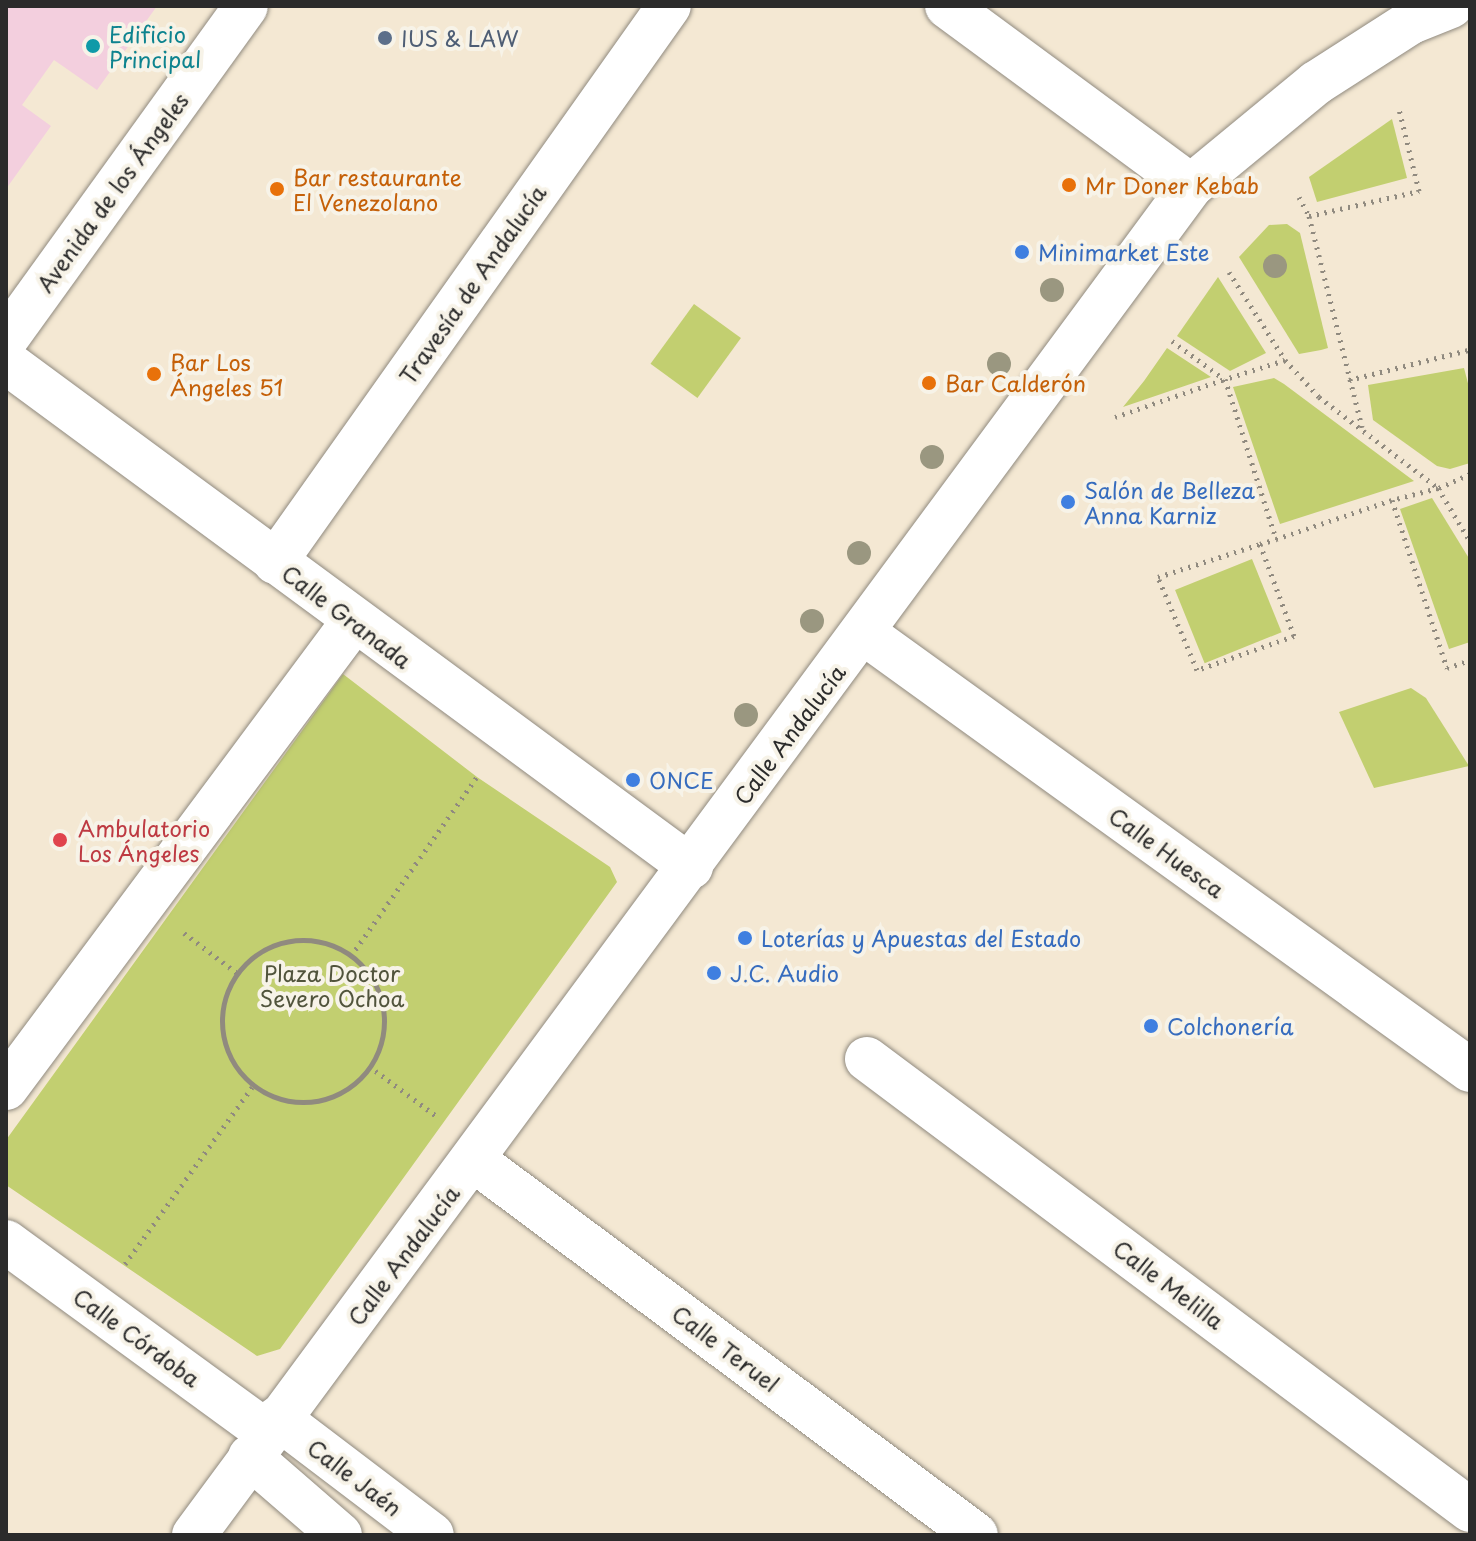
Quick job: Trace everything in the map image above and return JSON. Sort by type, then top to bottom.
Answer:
[{"type":"street","name":"Avenida de los Ángeles","points":[[6,339],[246,6]]},
{"type":"street","name":"Travesía de Andalucía","points":[[275,562],[669,6]]},
{"type":"street","points":[[947,6],[1191,186]]},
{"type":"street","name":"Calle Andalucía","points":[[194,1535],[475,1161],[1191,186],[1316,83],[1411,22],[1451,6]]},
{"type":"street","name":"Calle Granada","points":[[6,362],[353,622],[691,867]]},
{"type":"street","points":[[6,1088],[353,622]]},
{"type":"street","name":"Calle Huesca","points":[[864,633],[1470,1070]]},
{"type":"street","name":"Calle Melilla","points":[[867,1059],[1470,1510]]},
{"type":"street","name":"Calle Teruel","points":[[475,1161],[976,1535]]},
{"type":"street","name":"Calle Córdoba","points":[[6,1242],[266,1436]]},
{"type":"street","points":[[266,1436],[340,1535]]},
{"type":"street","name":"Calle Jaén","points":[[266,1436],[432,1535]]},
{"type":"path","points":[[1309,216],[1419,191],[1399,109]]},
{"type":"path","points":[[1299,197],[1309,216],[1362,428]]},
{"type":"path","points":[[1229,272],[1285,360],[1319,397],[1438,488],[1470,541]]},
{"type":"path","points":[[1172,341],[1225,379],[1276,539]]},
{"type":"path","points":[[1349,380],[1468,350],[1470,356]]},
{"type":"path","points":[[1115,417],[1285,360]]},
{"type":"path","points":[[1260,544],[1294,636],[1197,670],[1158,577],[1392,500],[1438,488],[1470,474]]},
{"type":"path","points":[[1392,500],[1447,668],[1470,660]]},
{"type":"path","points":[[351,956],[477,777]]},
{"type":"path","points":[[177,928],[237,973]]},
{"type":"path","points":[[306,939],[332,944],[351,956],[373,978],[383,1004],[384,1031],[369,1066],[337,1095],[310,1102],[283,1100],[252,1087],[226,1048],[221,1023],[225,996],[237,973],[256,954],[280,943],[306,939]]},
{"type":"path","points":[[369,1066],[445,1123]]},
{"type":"path","points":[[125,1264],[252,1087]]},
{"type":"shaded area","points":[[6,6],[157,6],[97,90],[54,60],[22,105],[51,126],[6,189]]},
{"type":"green space","points":[[1392,119],[1407,178],[1317,202],[1309,177]]},
{"type":"green space","points":[[1287,224],[1300,233],[1328,348],[1299,354],[1239,257],[1269,225]]},
{"type":"green space","points":[[1218,277],[1266,353],[1230,371],[1177,336]]},
{"type":"green space","points":[[694,304],[741,338],[697,398],[651,364]]},
{"type":"green space","points":[[1167,348],[1211,377],[1123,407],[1144,381]]},
{"type":"green space","points":[[1464,368],[1470,391],[1470,463],[1450,469],[1437,466],[1373,420],[1368,385]]},
{"type":"green space","points":[[1274,378],[1414,481],[1280,524],[1233,387]]},
{"type":"green space","points":[[1432,498],[1470,560],[1470,642],[1449,649],[1400,509]]},
{"type":"green space","points":[[1252,559],[1282,632],[1205,663],[1175,590]]},
{"type":"green space","name":"Plaza Doctor Severo Ochoa","points":[[343,674],[477,777],[610,867],[617,882],[280,1349],[257,1356],[6,1185],[6,1140]]},
{"type":"green space","points":[[1411,688],[1426,698],[1469,766],[1374,788],[1339,712]]},
{"type":"place","name":"IUS & LAW","points":[[385,38]]},
{"type":"place","name":"Edificio Principal","points":[[93,46]]},
{"type":"place","name":"Mr Doner Kebab","points":[[1069,185]]},
{"type":"place","name":"Bar restaurante El Venezolano","points":[[277,189]]},
{"type":"place","name":"Minimarket Este","points":[[1022,252]]},
{"type":"place","name":"Bar Los Ángeles 51","points":[[154,374]]},
{"type":"place","name":"Bar Calderón","points":[[929,383]]},
{"type":"place","name":"Salón de Belleza Anna Karniz","points":[[1068,502]]},
{"type":"place","name":"ONCE","points":[[633,780]]},
{"type":"place","name":"Ambulatorio Los Ángeles","points":[[60,840]]},
{"type":"place","name":"Loterías y Apuestas del Estado","points":[[745,938]]},
{"type":"place","name":"J.C. Audio","points":[[714,973]]},
{"type":"place","name":"Colchonería","points":[[1151,1026]]}]
